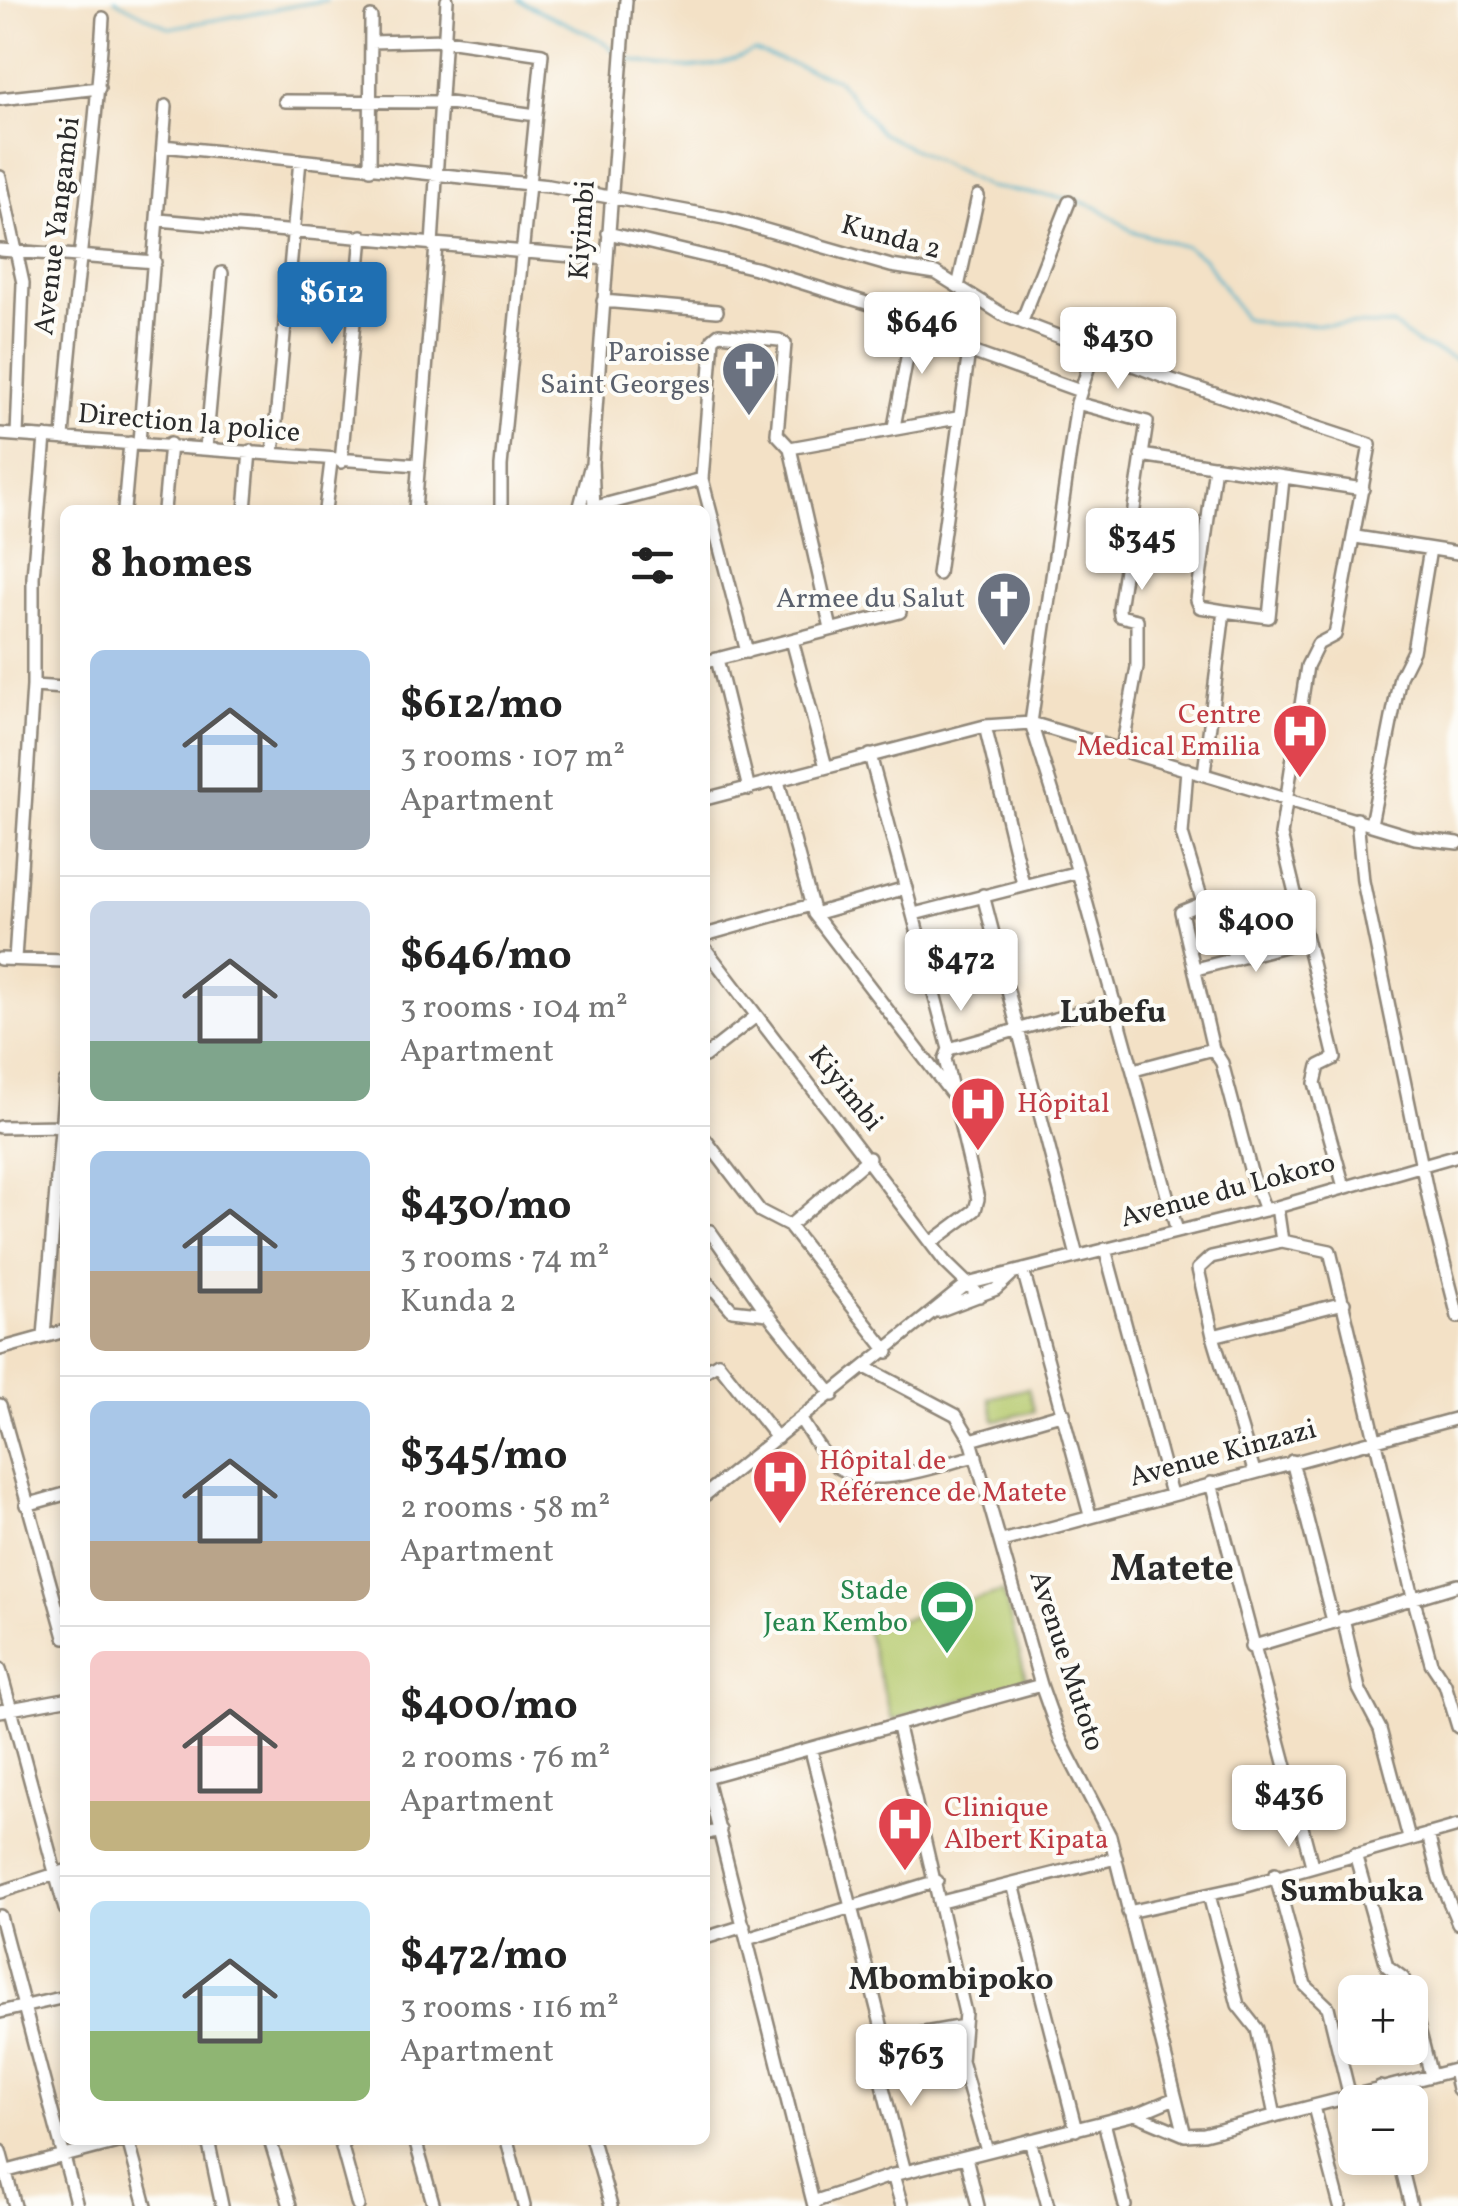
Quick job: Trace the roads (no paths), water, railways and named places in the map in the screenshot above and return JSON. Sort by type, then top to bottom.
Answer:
[{"type":"street","points":[[415,505],[447,0]]},
{"type":"street","name":"Kiyimbi","points":[[588,505],[626,0]]},
{"type":"street","points":[[370,168],[371,17]]},
{"type":"street","name":"Avenue Yangambi","points":[[63,439],[99,88],[102,18]]},
{"type":"street","points":[[371,42],[446,40],[542,54],[520,254],[501,505]]},
{"type":"street","points":[[0,99],[99,88]]},
{"type":"street","points":[[285,101],[442,102],[536,115]]},
{"type":"street","points":[[125,505],[155,262],[166,106]]},
{"type":"street","name":"Kunda 2","points":[[163,146],[611,196],[724,218],[891,266],[917,267],[958,287],[986,308],[1094,350],[1370,445],[1362,489]]},
{"type":"street","points":[[273,454],[300,160]]},
{"type":"street","points":[[0,177],[23,283],[17,436]]},
{"type":"street","points":[[958,287],[978,196]]},
{"type":"street","points":[[1022,321],[1069,202]]},
{"type":"street","points":[[159,220],[606,259]]},
{"type":"street","points":[[608,234],[755,268],[914,320],[968,351],[1147,422],[1119,609],[1120,616],[1137,620],[1138,640],[1122,749]]},
{"type":"street","points":[[326,505],[336,462],[362,236]]},
{"type":"street","points":[[0,250],[155,262]]},
{"type":"street","points":[[206,448],[222,273]]},
{"type":"street","points":[[603,301],[717,311]]},
{"type":"street","points":[[894,428],[914,320]]},
{"type":"street","points":[[709,505],[702,479],[713,338],[719,334],[783,341],[777,434],[790,448],[832,628]]},
{"type":"street","points":[[1094,350],[1079,397],[1031,724],[1078,872],[1177,1231]]},
{"type":"street","points":[[938,574],[968,351]]},
{"type":"street","points":[[790,448],[957,418]]},
{"type":"street","name":"Direction la police","points":[[0,434],[170,444],[336,462],[418,465]]},
{"type":"street","points":[[15,960],[33,686],[33,577],[45,437]]},
{"type":"street","points":[[164,505],[170,444]]},
{"type":"street","points":[[245,505],[250,452]]},
{"type":"street","points":[[1142,455],[1362,489],[1356,538],[1335,635],[1311,652],[1283,851],[1335,1058],[1318,1066],[1315,1083],[1344,1187]]},
{"type":"street","points":[[1215,466],[1197,600],[1200,607],[1269,617],[1283,478]]},
{"type":"street","points":[[631,504],[702,479]]},
{"type":"street","points":[[710,510],[747,652]]},
{"type":"street","points":[[1356,538],[1458,553]]},
{"type":"street","points":[[1371,824],[1400,677],[1414,651],[1430,549]]},
{"type":"street","points":[[1204,773],[1224,611]]},
{"type":"street","points":[[749,789],[711,661],[900,612]]},
{"type":"street","points":[[792,640],[826,767]]},
{"type":"street","points":[[33,686],[60,688]]},
{"type":"street","points":[[710,798],[986,726],[1031,724],[1415,838],[1457,847]]},
{"type":"street","points":[[986,726],[1024,884]]},
{"type":"street","points":[[870,755],[949,1049],[945,1059],[978,1204],[932,1242]]},
{"type":"street","points":[[1186,768],[1182,834],[1203,903],[1236,959]]},
{"type":"street","points":[[778,781],[812,909],[956,1100]]},
{"type":"street","points":[[1356,820],[1363,882],[1458,1317]]},
{"type":"street","points":[[914,914],[1078,872]]},
{"type":"street","points":[[710,933],[906,888]]},
{"type":"street","points":[[983,895],[1077,1256]]},
{"type":"street","points":[[1203,903],[1182,912],[1213,1049],[1222,1063],[1252,1176],[1271,1208],[1282,1241]]},
{"type":"street","points":[[1196,969],[1304,940]]},
{"type":"street","name":"Kiyimbi","points":[[710,955],[932,1242],[962,1287],[964,1304]]},
{"type":"street","points":[[0,959],[60,961]]},
{"type":"street","points":[[949,1049],[1115,1002]]},
{"type":"street","points":[[710,1052],[755,1016]]},
{"type":"street","points":[[1134,1070],[1213,1049]]},
{"type":"street","points":[[0,1127],[60,1126]]},
{"type":"street","points":[[710,1146],[760,1211],[788,1226],[888,1352]]},
{"type":"street","points":[[44,1336],[60,1149]]},
{"type":"street","name":"Avenue du Lokoro","points":[[962,1287],[1271,1208],[1458,1155]]},
{"type":"street","points":[[788,1226],[869,1158]]},
{"type":"street","points":[[710,1232],[768,1314],[833,1394]]},
{"type":"street","points":[[1254,1471],[1197,1279],[1201,1265],[1211,1258],[1282,1241],[1330,1251],[1413,1597],[1431,1663],[1445,1684],[1458,1727]]},
{"type":"street","points":[[1105,1249],[1171,1494]]},
{"type":"street","points":[[1017,1273],[1064,1413],[1090,1516]]},
{"type":"street","name":"Avenue du Lokoro","points":[[934,1312],[964,1304],[1001,1286],[1017,1273]]},
{"type":"street","points":[[710,1285],[732,1310],[768,1314]]},
{"type":"street","points":[[710,1490],[888,1352],[962,1287]]},
{"type":"street","name":"Kiyimbi","points":[[962,1287],[980,1296]]},
{"type":"street","points":[[1213,1336],[1344,1303]]},
{"type":"street","points":[[0,1349],[60,1331]]},
{"type":"street","points":[[710,1368],[718,1363],[777,1438]]},
{"type":"street","name":"Avenue Mutoto","points":[[867,1368],[956,1414],[972,1440],[1061,1741],[1110,1836],[1185,2135]]},
{"type":"street","points":[[0,1405],[60,1620]]},
{"type":"street","points":[[972,1440],[1064,1413]]},
{"type":"street","name":"Avenue Kinzazi","points":[[1002,1541],[1458,1418]]},
{"type":"street","points":[[800,1420],[835,1466],[865,1476],[893,1476],[976,1456]]},
{"type":"street","points":[[1292,1461],[1359,1688],[1380,1729],[1409,1838]]},
{"type":"street","points":[[1211,1483],[1251,1647],[1312,1865]]},
{"type":"street","points":[[26,1505],[60,1495]]},
{"type":"street","points":[[1251,1647],[1458,1585]]},
{"type":"street","points":[[0,1670],[5,1710],[60,1873],[0,1892]]},
{"type":"street","points":[[710,1775],[1042,1685]]},
{"type":"street","points":[[5,1710],[60,1699]]},
{"type":"street","points":[[898,1727],[965,2014],[961,2060],[987,2151]]},
{"type":"street","points":[[811,1750],[885,2040],[875,2057],[902,2206]]},
{"type":"street","points":[[710,1794],[814,2204],[899,2174],[1135,2114],[1175,2098]]},
{"type":"street","points":[[1128,1912],[1209,1895],[1458,1826]]},
{"type":"street","points":[[710,1833],[720,1830]]},
{"type":"street","points":[[1428,1834],[1458,1923]]},
{"type":"street","points":[[1355,1854],[1387,1966],[1399,1975]]},
{"type":"street","points":[[941,1902],[1116,1858]]},
{"type":"street","points":[[1275,1874],[1306,1985],[1328,2007],[1347,2085]]},
{"type":"street","points":[[710,1937],[746,1933],[850,1908],[937,1881]]},
{"type":"street","points":[[1013,1884],[1076,2130]]},
{"type":"street","points":[[1209,1895],[1238,2004],[1258,2029],[1276,2116]]},
{"type":"street","points":[[0,1916],[77,2206]]},
{"type":"street","points":[[0,2012],[60,1998]]},
{"type":"street","points":[[885,2040],[964,2026]]},
{"type":"street","points":[[1428,2064],[1431,2076]]},
{"type":"street","points":[[1389,2085],[1456,2070],[1458,2090]]},
{"type":"street","points":[[1135,2114],[1185,2135],[1338,2101]]},
{"type":"street","points":[[1314,2108],[1340,2206]]},
{"type":"street","points":[[1104,2122],[1125,2206]]},
{"type":"street","points":[[1030,2140],[1048,2206]]},
{"type":"street","points":[[3,2172],[106,2145]]},
{"type":"street","points":[[128,2145],[146,2206]]},
{"type":"street","points":[[209,2145],[222,2206]]},
{"type":"street","points":[[272,2145],[290,2206]]},
{"type":"street","points":[[341,2145],[358,2206]]},
{"type":"street","points":[[417,2145],[434,2206]]},
{"type":"street","points":[[508,2145],[524,2206]]},
{"type":"street","points":[[593,2145],[610,2206]]},
{"type":"street","points":[[0,2151],[15,2206]]},
{"type":"street","points":[[966,2156],[978,2206]]},
{"type":"street","points":[[1404,2175],[1412,2206]]},
{"type":"waterway","points":[[115,0],[169,28],[327,0]]},
{"type":"waterway","points":[[518,0],[597,38],[619,55]]},
{"type":"waterway","points":[[626,58],[691,68],[722,63],[754,51],[837,79],[881,133],[988,187],[1072,199],[1099,208],[1132,231],[1186,247],[1204,258],[1244,318],[1268,324],[1394,325],[1416,343],[1458,360]]},
{"type":"place","name":"Paroisse Saint Georges","points":[[749,418]]},
{"type":"place","name":"Armee du Salut","points":[[1004,648]]},
{"type":"place","name":"Centre Medical Emilia","points":[[1300,780]]},
{"type":"place","name":"Hôpital","points":[[978,1153]]},
{"type":"place","name":"Hôpital de Référence de Matete","points":[[780,1526]]},
{"type":"place","name":"Stade Jean Kembo","points":[[947,1656]]},
{"type":"place","name":"Clinique Albert Kipata","points":[[905,1873]]},
{"type":"district","name":"Lubefu","points":[[1113,1014]]},
{"type":"district","name":"Matete","points":[[1172,1570]]},
{"type":"district","name":"Sumbuka","points":[[1352,1893]]},
{"type":"district","name":"Mbombipoko","points":[[951,1981]]}]
